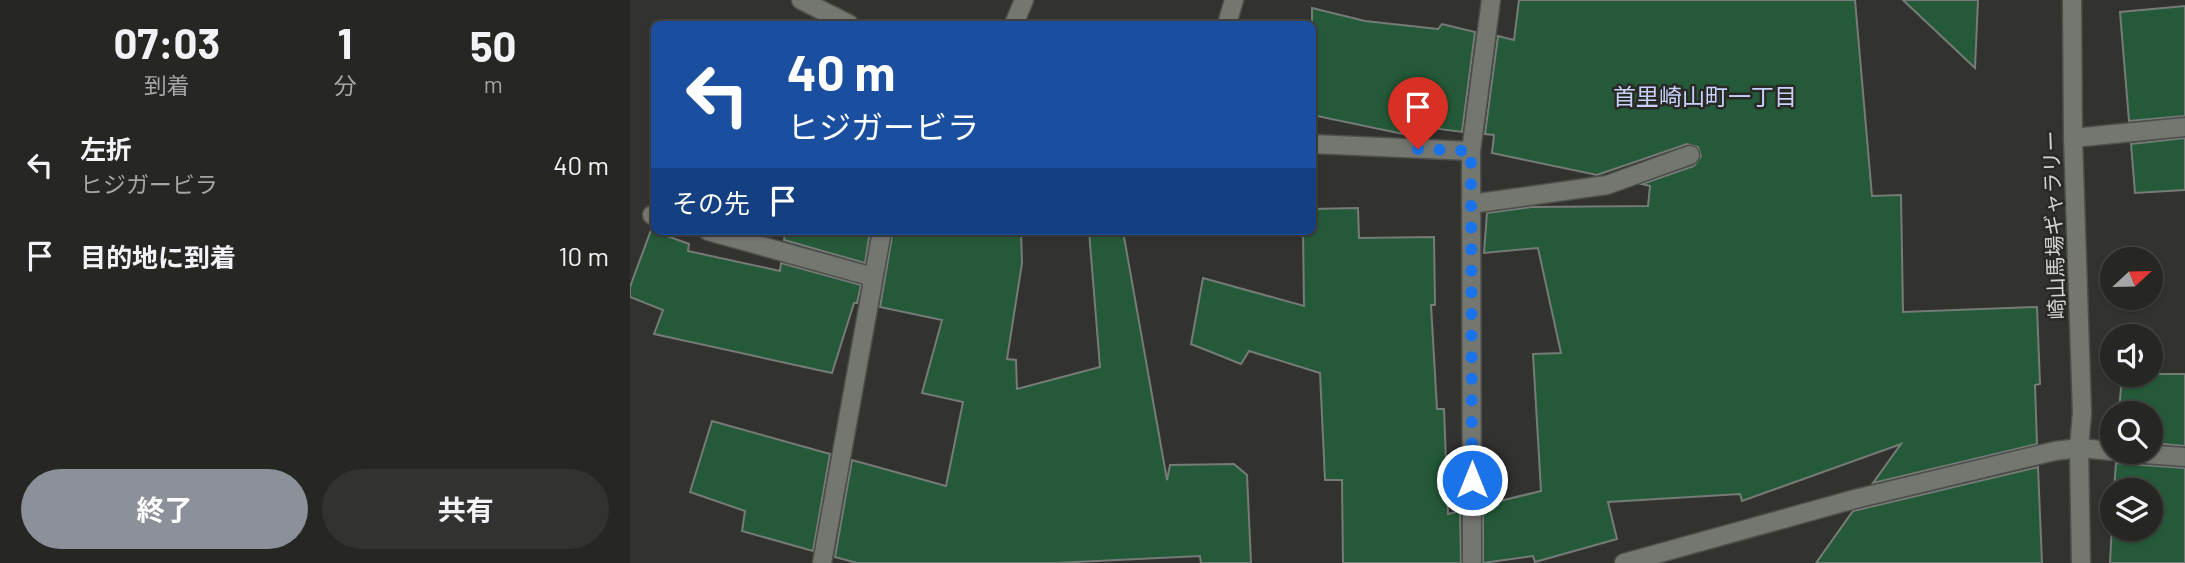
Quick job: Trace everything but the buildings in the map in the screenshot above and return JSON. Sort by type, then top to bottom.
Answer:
[{"type":"street","points":[[801,0],[843,21]]},
{"type":"street","points":[[1015,21],[1024,0]]},
{"type":"street","points":[[1228,21],[1234,0]]},
{"type":"street","points":[[1472,563],[1471,151],[1491,0]]},
{"type":"street","name":"崎山馬場ギャラリー","points":[[2072,0],[2073,138],[2082,413],[2079,448],[2081,563]]},
{"type":"street","points":[[2073,138],[2185,127]]},
{"type":"street","points":[[1316,144],[1471,151]]},
{"type":"street","points":[[1471,204],[1607,186],[1690,155]]},
{"type":"street","points":[[722,235],[873,277]]},
{"type":"street","points":[[822,563],[880,235]]},
{"type":"street","points":[[1624,563],[1905,486],[2055,451],[2079,448],[2100,450]]},
{"type":"street","points":[[2163,455],[2185,457]]},
{"type":"district","name":"首里崎山町一丁目","points":[[1705,96]]},
{"type":"route","points":[[1418,149],[1471,151],[1472,480]]}]
